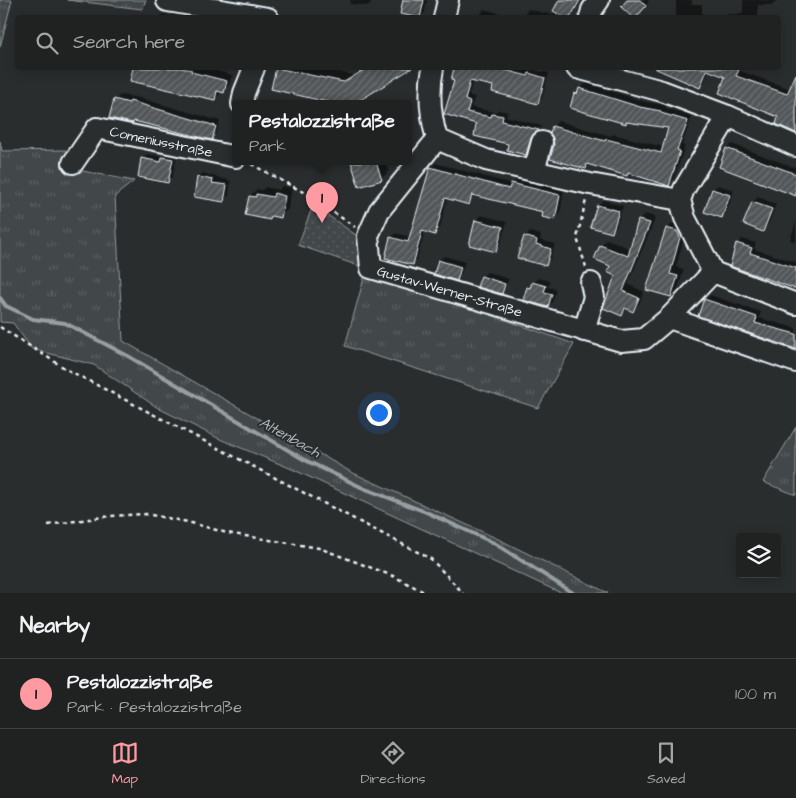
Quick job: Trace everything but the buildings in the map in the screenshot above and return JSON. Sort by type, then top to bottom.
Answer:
[{"type":"street","points":[[265,0],[268,15]]},
{"type":"street","points":[[445,15],[448,0]]},
{"type":"street","points":[[591,15],[599,0]]},
{"type":"street","points":[[167,1],[251,15]]},
{"type":"street","points":[[243,100],[253,70]]},
{"type":"street","points":[[434,70],[430,86],[430,117],[437,139],[486,160],[590,184],[680,200]]},
{"type":"street","points":[[584,70],[662,91],[728,116],[796,146]]},
{"type":"street","points":[[728,116],[680,200],[685,218],[713,272],[796,304]]},
{"type":"street","name":"Comeniusstraße","points":[[73,163],[97,128],[232,156]]},
{"type":"street","name":"Gustav-Werner-Straße","points":[[437,139],[379,211],[368,236],[370,268],[584,332],[622,341],[644,339],[669,318],[713,272]]},
{"type":"street","points":[[534,171],[542,142]]},
{"type":"street","points":[[584,332],[594,298],[591,283]]},
{"type":"street","points":[[669,318],[796,362]]},
{"type":"path","points":[[252,165],[305,194],[368,236]]},
{"type":"path","points":[[590,184],[577,238],[591,283]]},
{"type":"path","points":[[0,327],[66,369],[431,559],[463,593]]},
{"type":"path","points":[[48,525],[110,516],[146,514],[227,532],[319,548],[393,576],[426,593]]},
{"type":"green space","points":[[0,0],[12,0],[0,47]]},
{"type":"green space","points":[[67,0],[146,0],[142,9]]},
{"type":"green space","points":[[0,141],[2,151],[67,150],[67,168],[134,181],[115,196],[123,341],[351,472],[496,538],[608,593],[561,593],[292,469],[222,440],[158,408],[94,365],[32,349],[13,323],[0,322]]},
{"type":"green space","points":[[313,205],[363,240],[359,266],[298,245]]},
{"type":"green space","points":[[366,271],[574,344],[538,408],[345,346]]},
{"type":"green space","points":[[796,427],[796,495],[763,482]]},
{"type":"waterway","name":"Altenbach","points":[[0,298],[6,306],[33,319],[65,323],[128,356],[305,460],[363,488],[426,512],[494,543],[573,593]]},
{"type":"place","name":"Pestalozzistraße","points":[[322,223]]}]
